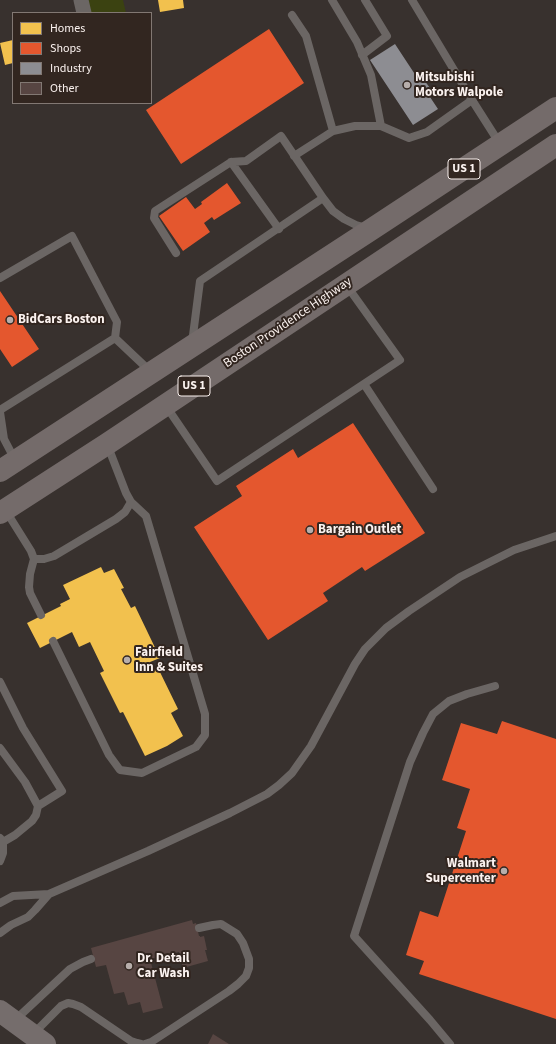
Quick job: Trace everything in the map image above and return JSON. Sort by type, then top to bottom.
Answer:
[{"type":"main road","name":"US 1","points":[[7,466],[556,108]]},
{"type":"main road","name":"Boston Providence Highway","points":[[3,512],[556,145]]},
{"type":"main road","points":[[7,1016],[39,1039]]},
{"type":"street","points":[[81,0],[84,12]]},
{"type":"lane","points":[[332,0],[357,42],[371,75],[381,126]]},
{"type":"lane","points":[[362,55],[387,36],[365,0]]},
{"type":"lane","points":[[412,0],[501,145]]},
{"type":"lane","points":[[292,15],[306,36],[333,130]]},
{"type":"lane","points":[[294,156],[333,130],[355,126],[381,126],[409,138],[427,132],[472,100]]},
{"type":"lane","points":[[176,253],[154,218],[155,211],[232,162],[246,161],[281,136],[333,211],[356,225],[372,229]]},
{"type":"lane","points":[[232,162],[279,228]]},
{"type":"lane","points":[[191,347],[200,281],[323,198]]},
{"type":"lane","points":[[0,278],[72,236],[117,322],[115,338]]},
{"type":"lane","points":[[165,405],[217,481],[400,360],[346,284]]},
{"type":"lane","points":[[115,338],[152,372]]},
{"type":"lane","points":[[7,466],[0,411],[115,338]]},
{"type":"lane","points":[[364,384],[434,489]]},
{"type":"lane","points":[[53,641],[110,755],[120,770],[142,773],[196,747],[205,735],[205,714],[146,516],[131,502],[126,493],[107,444]]},
{"type":"lane","points":[[34,559],[44,559],[54,556],[116,519],[124,512],[131,502]]},
{"type":"lane","points":[[3,512],[31,551],[34,559],[30,574],[29,587],[30,594],[41,615]]},
{"type":"lane","points":[[0,903],[13,896],[49,894],[182,835],[248,804],[273,790],[292,773],[311,746],[355,664],[365,649],[386,628],[460,577],[514,550],[556,536]]},
{"type":"lane","points":[[0,682],[23,728],[62,791],[38,806]]},
{"type":"lane","points":[[450,1044],[354,936],[410,762],[433,714],[449,701],[495,686]]},
{"type":"lane","points":[[0,748],[25,782],[38,806],[36,815],[32,821],[15,835],[1,840],[3,853],[0,861]]},
{"type":"lane","points":[[0,933],[11,925],[28,917],[49,894]]},
{"type":"lane","points":[[145,1044],[151,1042],[229,991],[246,976],[249,968],[248,959],[243,943],[237,934],[221,924],[199,928]]},
{"type":"lane","points":[[7,1016],[70,969],[91,959]]},
{"type":"lane","points":[[39,1039],[61,1006],[68,1003],[81,1007],[131,1040],[141,1044]]},
{"type":"green space","points":[[88,0],[123,0],[126,12],[91,12]]},
{"type":"building: Homes","points":[[158,0],[183,0],[184,8],[160,12]]},
{"type":"building: Homes","points":[[12,40],[12,63],[5,65],[0,43]]},
{"type":"building: Homes","name":"Fairfield Inn & Suites","points":[[101,567],[104,573],[114,569],[124,588],[121,589],[131,608],[135,606],[160,658],[150,662],[155,670],[158,668],[178,709],[171,713],[183,736],[167,746],[145,756],[123,712],[120,713],[100,673],[104,671],[90,642],[79,647],[72,632],[40,648],[27,623],[61,606],[60,604],[70,599],[63,585]]},
{"type":"building: Shops","points":[[269,29],[304,83],[181,164],[146,110]]},
{"type":"building: Shops","points":[[227,183],[241,203],[214,220],[212,217],[204,223],[210,232],[183,251],[159,216],[186,197],[195,209],[202,204],[201,202]]},
{"type":"building: Shops","name":"BidCars Boston","points":[[0,291],[39,349],[12,367],[0,349]]},
{"type":"building: Shops","name":"Bargain Outlet","points":[[353,423],[425,533],[365,571],[362,567],[323,593],[328,601],[268,640],[194,527],[242,496],[236,486],[293,449],[298,458]]},
{"type":"building: Shops","name":"Walmart Supercenter","points":[[502,721],[556,739],[556,1019],[419,974],[424,961],[406,955],[420,911],[438,917],[466,831],[457,828],[470,789],[442,780],[461,723],[497,734]]},
{"type":"building: Industry","name":"Mitsubishi Motors Walpole","points":[[395,44],[420,82],[424,80],[430,88],[426,91],[438,109],[413,125],[370,60]]},
{"type":"building: Other","name":"Dr. Detail Car Wash","points":[[192,920],[193,924],[196,923],[199,936],[204,936],[207,950],[205,950],[208,961],[183,968],[179,952],[150,959],[163,1008],[143,1013],[140,1002],[128,1005],[124,992],[114,994],[106,965],[96,967],[91,948]]},
{"type":"building: Other","points":[[213,1034],[229,1044],[208,1044]]},
{"type":"place","name":"Mitsubishi Motors Walpole","points":[[407,85]]},
{"type":"place","name":"BidCars Boston","points":[[10,320]]},
{"type":"place","name":"Bargain Outlet","points":[[310,530]]},
{"type":"place","name":"Fairfield Inn & Suites","points":[[127,660]]},
{"type":"place","name":"Walmart Supercenter","points":[[504,871]]},
{"type":"place","name":"Dr. Detail Car Wash","points":[[129,966]]}]
